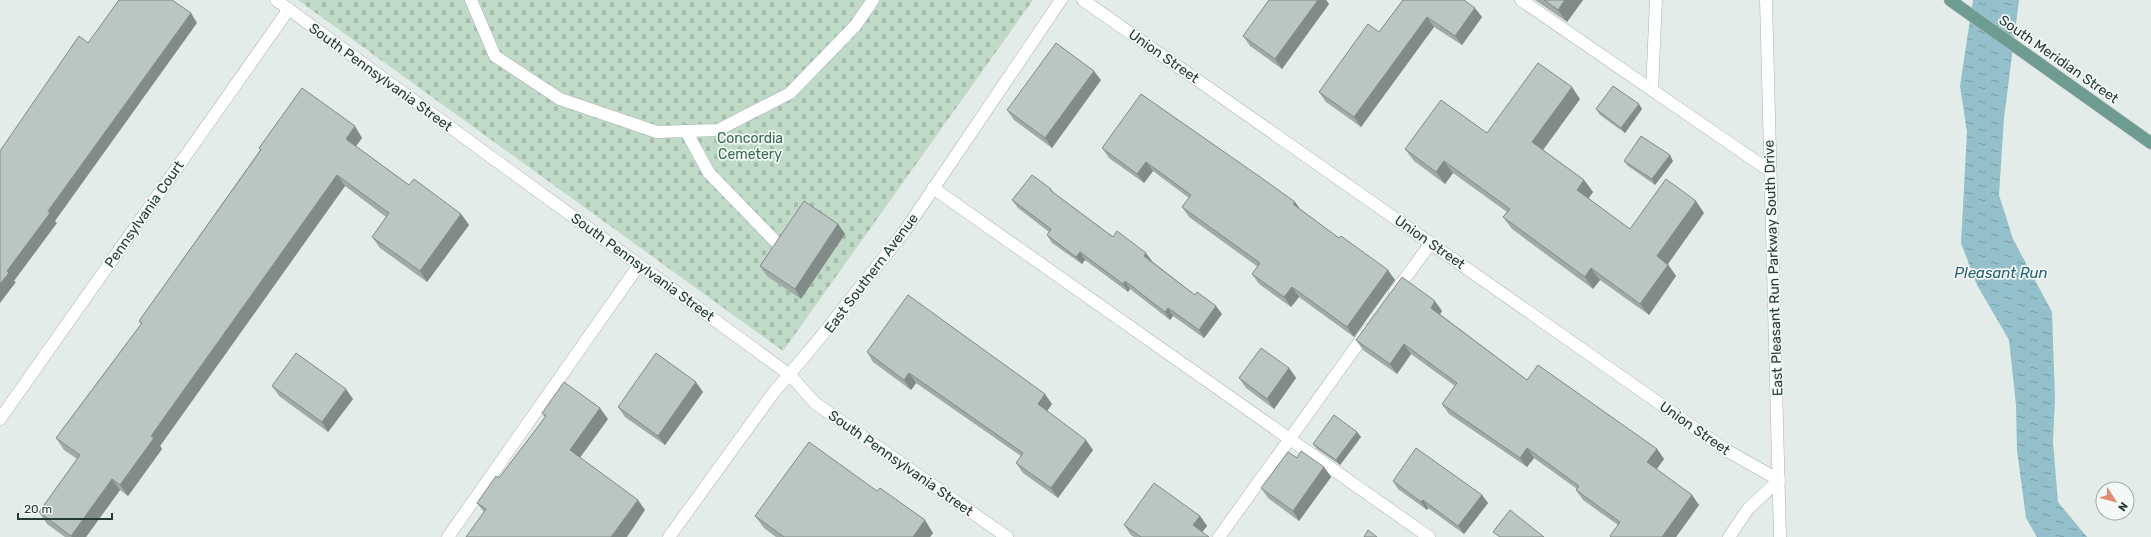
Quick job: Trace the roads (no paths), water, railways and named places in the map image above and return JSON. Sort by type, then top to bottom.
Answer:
[{"type":"main road","name":"South Meridian Street","points":[[1950,0],[2114,115],[2151,143]]},
{"type":"street","name":"South Pennsylvania Street","points":[[276,0],[790,375],[815,403],[1007,537]]},
{"type":"street","points":[[470,0],[495,56],[560,99],[657,132],[718,130],[790,93],[855,26],[873,0]]},
{"type":"street","name":"East Southern Avenue","points":[[669,537],[774,392],[790,375],[899,238],[1061,0]]},
{"type":"street","name":"Union Street","points":[[1083,0],[1726,450],[1779,480]]},
{"type":"street","points":[[1520,0],[1770,171]]},
{"type":"street","points":[[1652,90],[1656,0]]},
{"type":"street","name":"East Pleasant Run Parkway South Drive","points":[[1766,0],[1780,537]]},
{"type":"street","name":"Pennsylvania Court","points":[[0,419],[288,9]]},
{"type":"street","points":[[686,131],[709,173],[777,243]]},
{"type":"street","points":[[933,188],[1429,537]]},
{"type":"street","points":[[1386,305],[1431,243]]},
{"type":"street","points":[[448,537],[639,265]]},
{"type":"street","points":[[1219,537],[1377,318]]},
{"type":"street","points":[[1729,537],[1748,509],[1779,480]]},
{"type":"water","name":"Pleasant Run","points":[[1973,0],[2019,0],[2004,118],[1999,195],[2013,239],[2052,312],[2055,398],[2053,442],[2058,502],[2087,537],[2037,537],[2026,518],[2017,450],[2016,405],[2009,340],[1977,285],[1961,243],[1967,132],[1960,86]]},
{"type":"park label","name":"Concordia Cemetery","points":[[750,146]]}]
